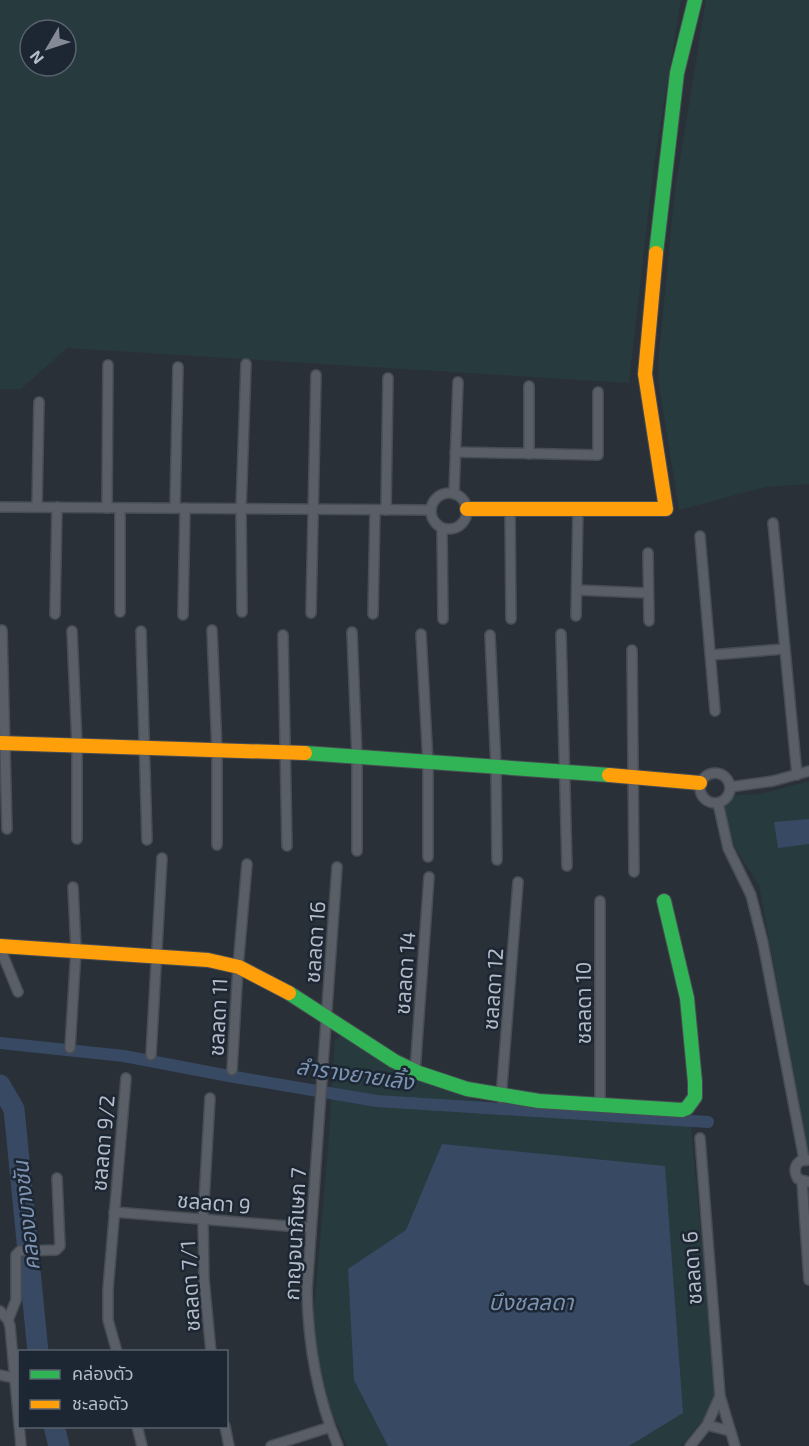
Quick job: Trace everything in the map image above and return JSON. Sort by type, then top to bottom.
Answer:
[{"type":"street","points":[[467,509],[666,508],[645,374],[654,267],[677,73],[695,0]]},
{"type":"street","points":[[242,612],[241,509],[246,364]]},
{"type":"street","points":[[107,508],[108,365]]},
{"type":"street","points":[[178,368],[183,615]]},
{"type":"street","points":[[311,613],[316,375]]},
{"type":"street","points":[[386,510],[388,378]]},
{"type":"street","points":[[454,494],[458,382]]},
{"type":"street","points":[[529,386],[529,454]]},
{"type":"street","points":[[455,452],[598,455],[598,392]]},
{"type":"street","points":[[37,507],[39,402]]},
{"type":"street","points":[[442,494],[454,494],[464,500],[467,509],[466,517],[454,529],[442,528],[433,519],[431,510],[437,497],[442,494]]},
{"type":"street","points":[[0,507],[431,510]]},
{"type":"street","points":[[56,614],[57,507]]},
{"type":"street","points":[[120,508],[120,612]]},
{"type":"street","points":[[510,509],[512,619]]},
{"type":"street","points":[[576,616],[578,509]]},
{"type":"street","points":[[373,614],[375,510]]},
{"type":"street","points":[[773,523],[797,775]]},
{"type":"street","points":[[442,528],[443,619]]},
{"type":"street","points":[[700,536],[716,711]]},
{"type":"street","points":[[648,553],[649,621]]},
{"type":"street","points":[[576,590],[648,593]]},
{"type":"street","points":[[2,630],[3,743],[8,829]]},
{"type":"street","points":[[212,630],[218,751],[217,845]]},
{"type":"street","points":[[72,631],[77,745],[77,839]]},
{"type":"street","points":[[141,631],[147,840]]},
{"type":"street","points":[[352,632],[357,758],[357,851]]},
{"type":"street","points":[[421,634],[428,763],[428,857]]},
{"type":"street","points":[[561,634],[567,866]]},
{"type":"street","points":[[283,635],[287,846]]},
{"type":"street","points":[[489,635],[498,860]]},
{"type":"street","points":[[711,655],[784,649]]},
{"type":"street","points":[[632,651],[634,872]]},
{"type":"street","points":[[3,743],[284,752],[565,771],[700,783]]},
{"type":"street","points":[[730,787],[773,781],[809,771]]},
{"type":"street","points":[[715,773],[727,779],[730,787],[728,796],[718,803],[710,803],[703,798],[700,783],[703,778],[715,773]]},
{"type":"street","points":[[718,803],[728,848],[751,895],[763,943],[807,1160],[795,1167],[796,1175],[805,1182],[809,1280]]},
{"type":"street","points":[[151,1055],[162,858]]},
{"type":"street","name":"ชลลดา 11","points":[[232,1070],[247,864]]},
{"type":"street","name":"ชลลดา 16","points":[[328,1020],[337,867]]},
{"type":"street","name":"ชลลดา 14","points":[[415,1072],[429,877]]},
{"type":"street","name":"ชลลดา 12","points":[[501,1098],[518,882]]},
{"type":"street","points":[[70,1048],[76,950],[73,887]]},
{"type":"street","name":"ชลลดา 10","points":[[600,901],[600,1106]]},
{"type":"street","points":[[18,992],[0,947],[156,955],[212,962],[238,967],[279,987],[358,1040],[415,1072],[454,1087],[501,1098],[682,1110],[687,1108],[695,1097],[695,1082],[687,998],[664,901]]},
{"type":"street","name":"กาญจนาภิเษก 7","points":[[328,1020],[307,1290],[309,1326],[317,1380],[330,1427],[338,1446]]},
{"type":"street","name":"ชลลดา 9/2","points":[[116,1350],[107,1308],[126,1078]]},
{"type":"street","name":"ชลลดา 7/1","points":[[210,1098],[204,1219],[204,1279],[212,1350]]},
{"type":"street","name":"ชลลดา 6","points":[[700,1138],[720,1396],[735,1446]]},
{"type":"street","points":[[18,1417],[8,1320],[16,1300],[15,1255],[20,1251],[56,1250],[60,1246],[57,1178]]},
{"type":"street","name":"ชลลดา 9","points":[[114,1212],[311,1228]]},
{"type":"street","points":[[0,1311],[8,1320]]},
{"type":"street","points":[[0,1376],[14,1378]]},
{"type":"street","points":[[690,1446],[707,1425],[720,1396]]},
{"type":"street","points":[[707,1425],[730,1431]]},
{"type":"street","points":[[271,1446],[330,1427]]},
{"type":"street","points":[[19,1428],[21,1446]]},
{"type":"street","points":[[138,1428],[142,1446]]},
{"type":"street","points":[[225,1428],[229,1446]]},
{"type":"green space","points":[[0,0],[681,0],[654,164],[629,383],[67,348],[21,389],[0,389]]},
{"type":"green space","points":[[706,0],[809,0],[809,484],[765,487],[679,510],[658,380],[659,353],[675,189]]},
{"type":"green space","points":[[809,781],[809,1154],[759,885],[737,851],[720,812],[729,798],[760,794]]},
{"type":"green space","name":"บึงชลลดา","points":[[342,1036],[409,1071],[472,1099],[547,1112],[690,1115],[716,1404],[681,1446],[347,1446],[323,1392],[312,1334],[335,1040]]},
{"type":"water","points":[[809,819],[809,844],[778,848],[774,822]]},
{"type":"water","name":"บึงชลลดา","points":[[442,1144],[665,1166],[683,1413],[629,1446],[388,1446],[354,1380],[348,1269],[406,1230]]},
{"type":"waterway","name":"ลำรางยายเลิ้ง","points":[[0,1043],[124,1056],[377,1101],[708,1122]]},
{"type":"waterway","name":"คลองบางชัน","points":[[0,1085],[14,1109],[38,1350]]},
{"type":"waterway","name":"คลองบางชัน","points":[[54,1428],[59,1446]]},
{"type":"traffic: fast","points":[[656,253],[677,73],[695,0]]},
{"type":"traffic: fast","points":[[305,753],[609,775]]},
{"type":"traffic: fast","points":[[289,993],[394,1061],[419,1073],[467,1089],[539,1101],[682,1110],[687,1108],[695,1097],[695,1082],[687,998],[664,901]]},
{"type":"traffic: slow","points":[[467,509],[666,509],[645,374],[656,253]]},
{"type":"traffic: slow","points":[[0,743],[305,753]]},
{"type":"traffic: slow","points":[[609,775],[700,783]]},
{"type":"traffic: slow","points":[[0,946],[208,960],[239,967],[289,993]]}]
